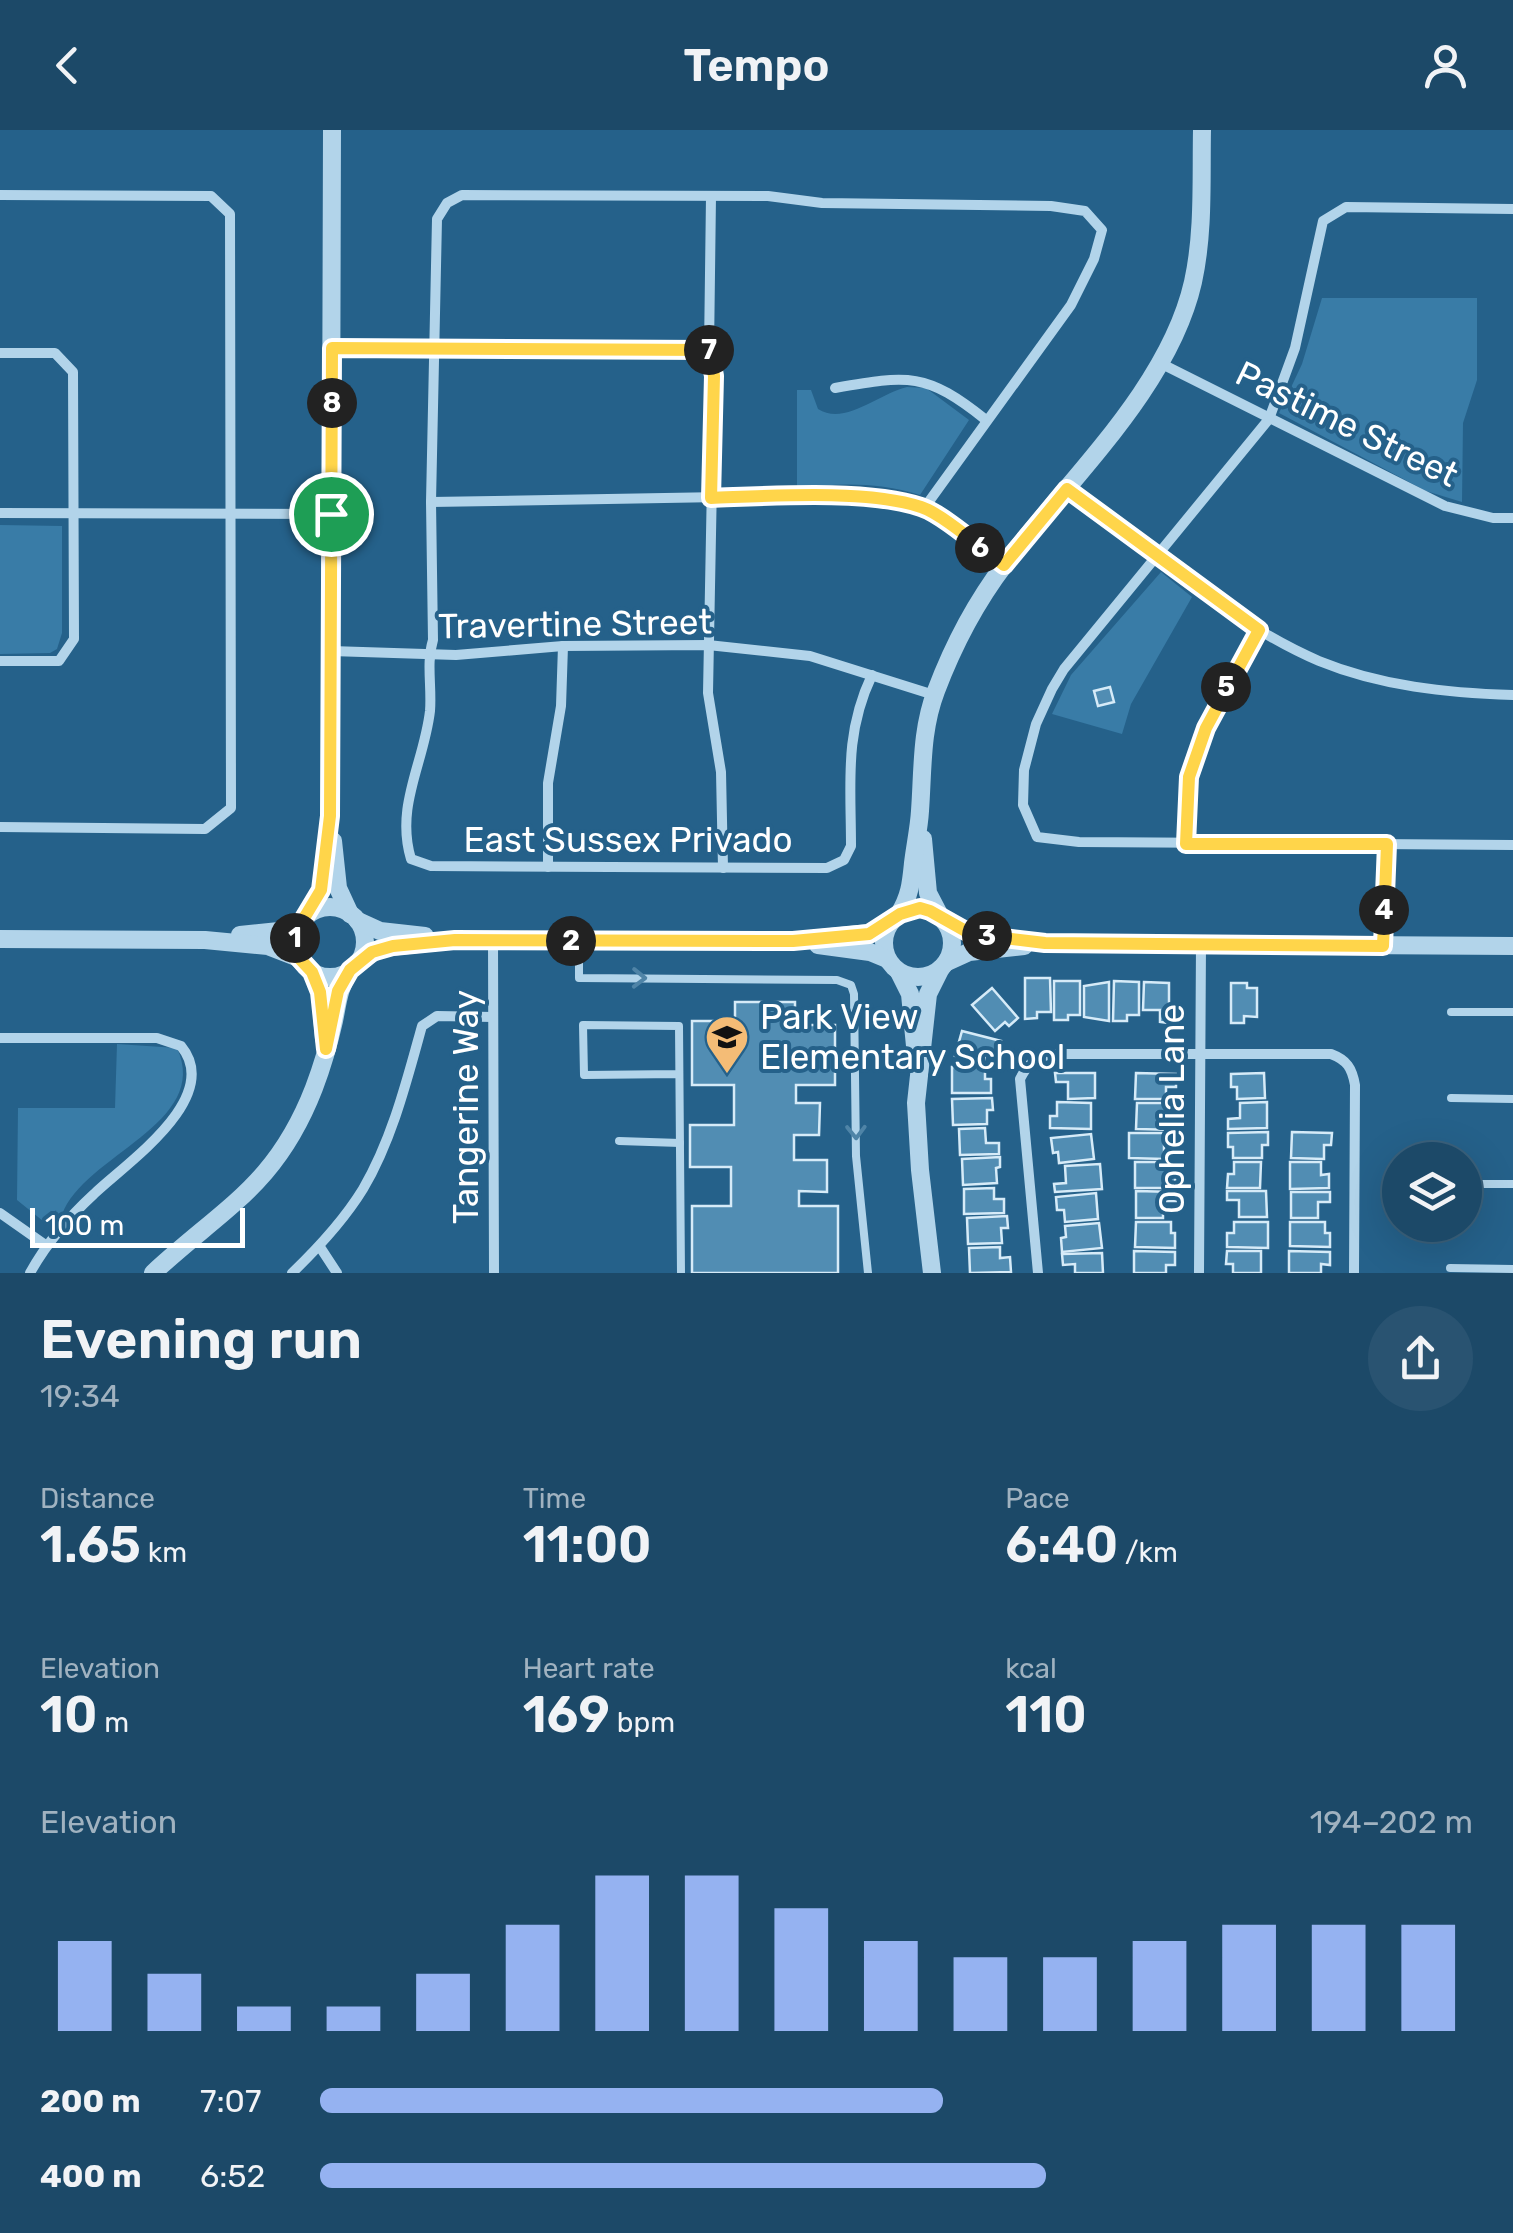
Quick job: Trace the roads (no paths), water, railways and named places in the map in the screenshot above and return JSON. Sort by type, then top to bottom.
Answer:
[{"type":"street","points":[[152,1273],[236,1205],[265,1176],[290,1142],[314,1088],[338,991],[365,942],[338,888],[330,816],[332,130]]},
{"type":"street","points":[[918,1076],[910,994],[883,943],[910,894],[920,814],[922,741],[934,695],[957,642],[1004,565],[1162,364],[1193,283],[1201,227],[1202,130]]},
{"type":"street","points":[[0,195],[211,196],[230,214],[231,808],[205,829],[0,827]]},
{"type":"street","points":[[428,654],[433,640],[436,219],[447,203],[462,195],[768,196],[822,204],[1051,206],[1085,210],[1102,230],[1094,259],[1071,305],[924,507]]},
{"type":"street","points":[[711,196],[709,350],[714,376],[708,693],[721,772],[722,868]]},
{"type":"street","points":[[1513,209],[1346,207],[1323,221],[1296,348],[1269,419],[1064,669],[1036,724],[1024,770],[1023,805],[1036,837],[1078,842],[1513,846]]},
{"type":"street","points":[[332,348],[709,350]]},
{"type":"street","points":[[0,353],[55,353],[73,372],[75,512],[74,639],[59,662],[0,662]]},
{"type":"street","name":"Pastime Street","points":[[1162,364],[1445,506],[1494,518],[1513,518]]},
{"type":"street","points":[[835,388],[892,378],[922,380],[954,394],[986,420]]},
{"type":"street","points":[[1067,489],[1259,630],[1319,661],[1384,682],[1457,694],[1513,695]]},
{"type":"street","points":[[431,502],[776,496],[886,499],[924,507],[1004,565]]},
{"type":"street","points":[[0,513],[331,514]]},
{"type":"street","points":[[1186,844],[1189,777],[1194,761],[1213,713],[1259,630]]},
{"type":"street","points":[[548,867],[548,782],[561,706],[564,646]]},
{"type":"street","name":"Travertine Street","points":[[330,651],[456,656],[564,646],[708,646],[810,656],[934,695]]},
{"type":"street","name":"East Sussex Privado","points":[[428,654],[429,715],[406,805],[404,838],[411,859],[431,866],[827,868],[844,860],[851,846],[851,736],[857,706],[872,675]]},
{"type":"street","points":[[920,814],[928,892],[952,942],[928,994],[916,1103],[932,1273]]},
{"type":"street","points":[[326,1049],[320,992],[295,940],[321,890],[330,816]]},
{"type":"street","points":[[1383,946],[1387,844]]},
{"type":"street","points":[[205,940],[268,933],[324,908],[342,909],[380,931],[455,940]]},
{"type":"street","points":[[0,938],[205,940],[268,946],[331,977],[381,948],[455,940],[793,941],[869,934],[896,916],[920,908],[971,934],[1045,943],[1513,946]]},
{"type":"street","name":"Tangerine Way","points":[[492,940],[494,1273]]},
{"type":"street","points":[[793,941],[857,950],[916,977],[982,950],[1045,943]]},
{"type":"street","name":"Ophelia Lane","points":[[1199,1273],[1201,944]]},
{"type":"street","points":[[292,1273],[320,1247],[364,1188],[393,1122],[422,1026],[437,1016],[493,1017]]},
{"type":"street","points":[[0,1038],[157,1038],[170,1040],[188,1055],[191,1079],[167,1126],[94,1193],[30,1273]]},
{"type":"street","points":[[1038,1273],[1020,1098],[1020,1079],[1037,1057],[1331,1054],[1344,1059],[1355,1085],[1354,1273]]},
{"type":"street","points":[[0,1213],[48,1246]]},
{"type":"street","points":[[320,1247],[337,1273]]},
{"type":"lane","points":[[578,941],[579,978],[838,980],[852,985],[856,1156],[868,1273]]},
{"type":"lane","points":[[1451,1012],[1513,1012]]},
{"type":"lane","points":[[680,1074],[584,1075],[583,1025],[679,1026],[680,1074],[681,1273]]},
{"type":"lane","points":[[1451,1098],[1513,1099]]},
{"type":"lane","points":[[619,1141],[680,1143]]},
{"type":"lane","points":[[1482,1184],[1513,1184]]},
{"type":"lane","points":[[1450,1268],[1513,1269]]},
{"type":"place","name":"Park View Elementary School","points":[[727,1075]]}]
